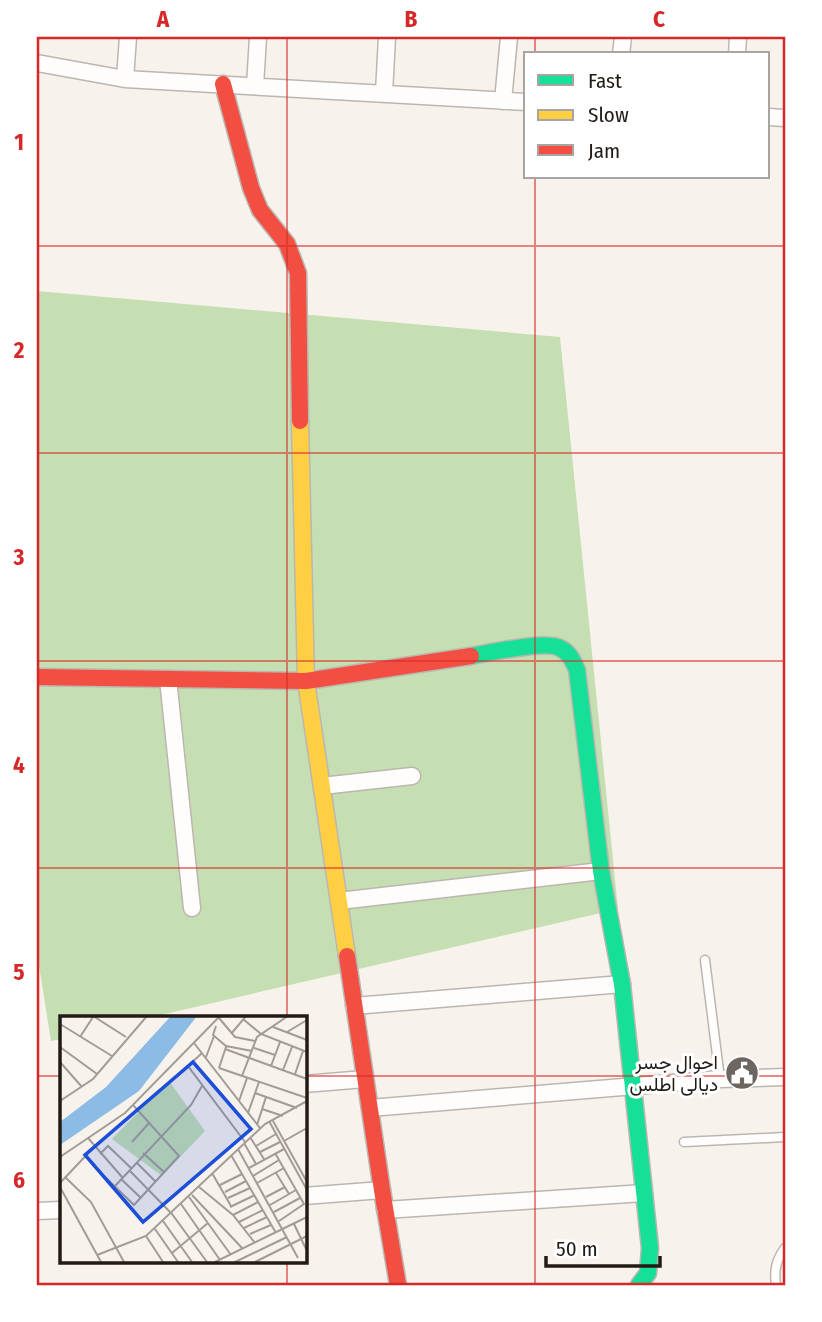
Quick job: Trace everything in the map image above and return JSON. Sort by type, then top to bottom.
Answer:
[{"type":"street","points":[[125,79],[128,37]]},
{"type":"street","points":[[255,86],[258,37]]},
{"type":"street","points":[[384,93],[387,37]]},
{"type":"street","points":[[503,101],[509,37]]},
{"type":"street","points":[[37,63],[125,79],[524,102]]},
{"type":"street","points":[[223,84],[251,188],[260,211],[287,244],[298,273],[306,681],[398,1285]]},
{"type":"street","points":[[37,677],[306,681],[536,646],[558,646],[570,655],[577,670],[601,871],[622,984],[650,1248],[650,1270],[646,1280],[639,1285]]},
{"type":"street","points":[[168,679],[192,908]]},
{"type":"street","points":[[322,786],[412,776]]},
{"type":"street","points":[[339,901],[601,871]]},
{"type":"street","points":[[354,1006],[622,984]]},
{"type":"street","points":[[370,1108],[720,1079],[785,1077]]},
{"type":"street","points":[[306,1084],[365,1079]]},
{"type":"street","points":[[306,1196],[382,1190]]},
{"type":"street","points":[[385,1210],[644,1193]]},
{"type":"street","points":[[37,1211],[60,1210]]},
{"type":"lane","points":[[705,960],[720,1079]]},
{"type":"lane","points":[[684,1142],[785,1137]]},
{"type":"lane","points":[[776,1285],[774,1270],[785,1248]]},
{"type":"green space","points":[[37,291],[560,337],[618,909],[156,1016],[60,1016],[60,1039],[51,1041],[37,953]]},
{"type":"traffic: fast","points":[[471,656],[517,648],[553,646],[566,652],[577,670],[601,871],[622,984],[650,1248],[648,1273],[639,1285]]},
{"type":"traffic: slow","points":[[300,421],[306,681],[347,956]]},
{"type":"traffic: jam","points":[[223,84],[251,188],[260,210],[287,244],[298,273],[300,421]]},
{"type":"traffic: jam","points":[[37,677],[306,681],[471,656]]},
{"type":"traffic: jam","points":[[347,956],[398,1285]]},
{"type":"place","name":"احوال جسر ديالى اطلس","points":[[742,1073]]}]
